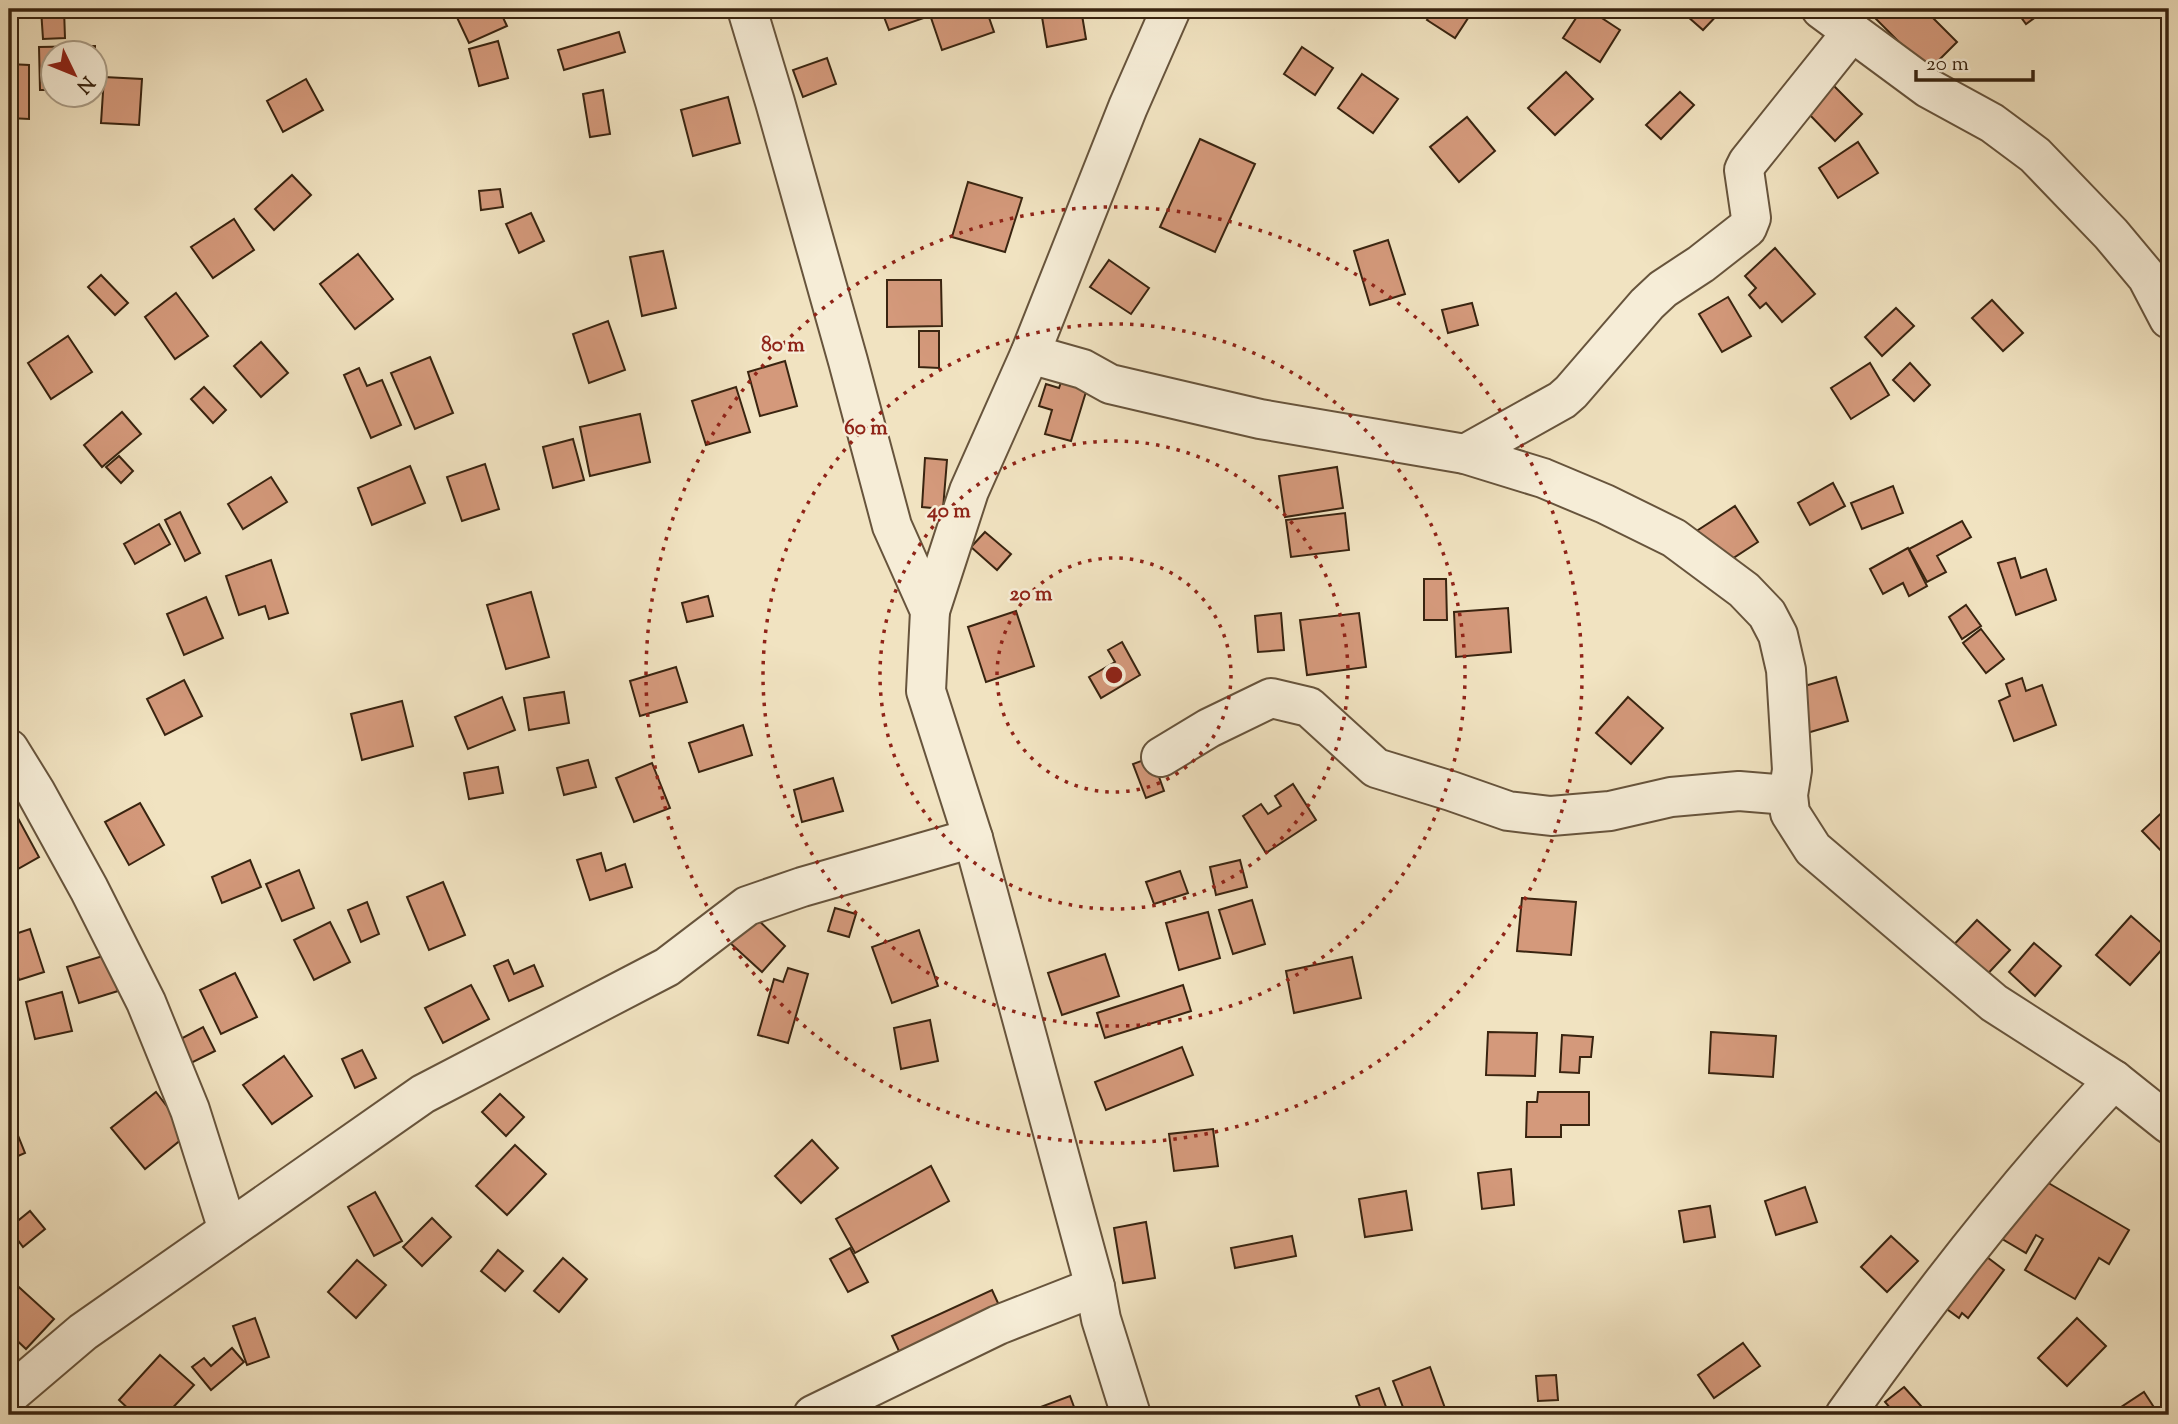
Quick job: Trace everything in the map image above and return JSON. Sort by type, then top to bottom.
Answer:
[{"type":"street","points":[[747,9],[845,348],[892,526],[930,611]]},
{"type":"street","points":[[1131,1415],[1101,1319],[1095,1287],[973,838],[926,691],[930,611],[969,491],[1030,354],[1128,107],[1171,9]]},
{"type":"street","points":[[1821,9],[1928,88],[1992,123],[2035,155],[2140,268],[2169,319]]},
{"type":"street","points":[[1465,454],[1562,400],[1663,289],[1701,264],[1746,228],[1751,218],[1744,170],[1748,162],[1852,32]]},
{"type":"street","points":[[1030,354],[1083,369],[1110,384],[1260,419],[1465,454],[1543,478],[1605,504],[1674,538],[1744,590],[1768,614],[1778,635],[1786,670],[1792,770],[1788,795],[1790,813],[1813,849],[1994,1003],[2114,1080],[2169,1124]]},
{"type":"street","points":[[1161,757],[1209,728],[1271,698],[1309,707],[1376,768],[1451,790],[1508,811],[1552,816],[1610,811],[1671,797],[1725,792],[1788,795]]},
{"type":"street","points":[[9,749],[89,889],[146,1002],[190,1110],[228,1230]]},
{"type":"street","points":[[9,1395],[83,1332],[423,1094],[667,967],[747,906],[802,887],[973,838]]},
{"type":"street","points":[[1845,1415],[1893,1348],[2025,1178],[2114,1080]]},
{"type":"street","points":[[813,1415],[998,1325],[1095,1287]]},
{"type":"building","points":[[41,9],[64,9],[65,38],[43,38]]},
{"type":"building","points":[[453,9],[499,9],[507,26],[469,43]]},
{"type":"building","points":[[656,9],[683,9],[683,10],[659,17]]},
{"type":"building","points":[[881,9],[921,9],[924,18],[889,30]]},
{"type":"building","points":[[928,9],[986,9],[994,32],[942,50]]},
{"type":"building","points":[[1081,9],[1086,39],[1047,47],[1041,11]]},
{"type":"building","points":[[1434,9],[1474,9],[1455,38],[1427,20]]},
{"type":"building","points":[[1582,9],[1588,9],[1620,30],[1600,62],[1563,38]]},
{"type":"building","points":[[1679,9],[1723,9],[1703,30]]},
{"type":"building","points":[[1924,9],[1957,42],[1928,71],[1868,11]]},
{"type":"building","points":[[2015,9],[2047,9],[2026,24]]},
{"type":"building","points":[[619,32],[625,52],[564,70],[558,50]]},
{"type":"building","points":[[498,41],[508,78],[479,86],[469,49]]},
{"type":"building","points":[[1302,47],[1333,68],[1315,95],[1284,74]]},
{"type":"building","points":[[827,58],[836,84],[803,97],[793,70]]},
{"type":"building","points":[[9,64],[29,65],[29,119],[9,118]]},
{"type":"building","points":[[1566,72],[1593,99],[1555,135],[1528,108]]},
{"type":"building","points":[[1362,74],[1398,99],[1373,133],[1338,108]]},
{"type":"building","points":[[108,77],[142,79],[139,125],[101,123],[102,108],[108,108]]},
{"type":"building","points":[[306,79],[323,110],[283,132],[267,101]]},
{"type":"building","points":[[1833,85],[1862,114],[1835,141],[1807,112]]},
{"type":"building","points":[[603,90],[610,134],[590,137],[583,94]]},
{"type":"building","points":[[1680,92],[1694,105],[1661,139],[1646,125]]},
{"type":"building","points":[[728,97],[740,143],[693,156],[681,110]]},
{"type":"building","points":[[1467,117],[1495,151],[1459,182],[1430,147]]},
{"type":"building","points":[[1200,139],[1255,164],[1215,252],[1160,227]]},
{"type":"building","points":[[1858,142],[1878,173],[1838,198],[1819,168]]},
{"type":"building","points":[[292,175],[311,195],[274,230],[255,209]]},
{"type":"building","points":[[968,182],[1022,198],[1005,252],[952,237]]},
{"type":"building","points":[[500,189],[503,207],[481,210],[479,191]]},
{"type":"building","points":[[531,213],[544,241],[519,253],[506,224]]},
{"type":"building","points":[[234,219],[254,250],[213,278],[191,247]]},
{"type":"building","points":[[1388,240],[1405,294],[1370,305],[1354,251]]},
{"type":"building","points":[[1775,248],[1815,294],[1782,322],[1766,303],[1760,308],[1749,295],[1756,288],[1745,276]]},
{"type":"building","points":[[663,251],[676,308],[642,316],[630,257]]},
{"type":"building","points":[[358,254],[393,299],[355,329],[320,284]]},
{"type":"building","points":[[1109,260],[1149,288],[1131,314],[1090,287]]},
{"type":"building","points":[[101,275],[128,303],[115,315],[88,287]]},
{"type":"building","points":[[887,280],[941,280],[942,326],[887,327]]},
{"type":"building","points":[[176,293],[208,336],[175,359],[145,317]]},
{"type":"building","points":[[1728,297],[1751,336],[1722,352],[1699,314]]},
{"type":"building","points":[[1992,300],[2023,333],[2003,351],[1972,318]]},
{"type":"building","points":[[1472,303],[1478,325],[1448,333],[1442,310]]},
{"type":"building","points":[[1896,308],[1914,326],[1882,356],[1865,337]]},
{"type":"building","points":[[608,321],[625,370],[589,383],[573,334]]},
{"type":"building","points":[[919,331],[939,331],[939,368],[919,367]]},
{"type":"building","points":[[68,336],[92,372],[51,399],[28,363]]},
{"type":"building","points":[[261,342],[288,373],[261,397],[234,366]]},
{"type":"building","points":[[430,357],[453,413],[415,429],[391,373]]},
{"type":"building","points":[[785,361],[797,406],[760,416],[748,372]]},
{"type":"building","points":[[1870,363],[1889,395],[1851,419],[1831,388]]},
{"type":"building","points":[[1910,363],[1930,385],[1914,401],[1893,380]]},
{"type":"building","points":[[359,368],[367,386],[382,380],[401,425],[371,438],[344,375]]},
{"type":"building","points":[[1064,374],[1089,382],[1071,441],[1045,434],[1052,410],[1039,406],[1046,384],[1059,388]]},
{"type":"building","points":[[204,387],[226,410],[213,423],[191,399]]},
{"type":"building","points":[[736,387],[750,432],[706,445],[692,401]]},
{"type":"building","points":[[122,412],[141,434],[102,467],[84,445]]},
{"type":"building","points":[[640,414],[650,462],[590,476],[580,427]]},
{"type":"building","points":[[573,439],[584,480],[553,488],[543,447]]},
{"type":"building","points":[[119,456],[133,471],[121,483],[106,467]]},
{"type":"building","points":[[925,458],[947,460],[943,509],[922,507]]},
{"type":"building","points":[[485,464],[499,509],[462,521],[447,477]]},
{"type":"building","points":[[410,466],[425,503],[372,525],[358,488]]},
{"type":"building","points":[[1337,467],[1343,508],[1285,517],[1279,476]]},
{"type":"building","points":[[271,477],[287,502],[243,529],[228,504]]},
{"type":"building","points":[[1833,483],[1845,506],[1810,525],[1798,503]]},
{"type":"building","points":[[1893,486],[1903,513],[1862,529],[1851,503]]},
{"type":"building","points":[[1735,506],[1758,542],[1718,568],[1695,532]]},
{"type":"building","points":[[180,512],[200,553],[185,561],[165,520]]},
{"type":"building","points":[[1345,513],[1349,550],[1291,557],[1286,520]]},
{"type":"building","points":[[1962,521],[1971,537],[1937,556],[1946,572],[1927,582],[1909,549]]},
{"type":"building","points":[[159,524],[170,544],[135,564],[124,544]]},
{"type":"building","points":[[985,532],[1011,554],[997,570],[971,547]]},
{"type":"building","points":[[1908,548],[1927,586],[1909,596],[1903,583],[1883,594],[1870,569]]},
{"type":"building","points":[[2015,558],[2021,578],[2046,569],[2056,600],[2016,615],[1998,563]]},
{"type":"building","points":[[271,560],[288,613],[269,619],[265,606],[239,615],[226,576]]},
{"type":"building","points":[[1424,579],[1446,579],[1447,620],[1424,620]]},
{"type":"building","points":[[531,592],[549,657],[506,669],[487,605]]},
{"type":"building","points":[[708,596],[713,616],[687,622],[682,603]]},
{"type":"building","points":[[206,597],[223,638],[184,655],[167,614]]},
{"type":"building","points":[[1966,605],[1981,626],[1962,639],[1949,617]]},
{"type":"building","points":[[1508,608],[1511,652],[1456,657],[1454,612]]},
{"type":"building","points":[[1016,611],[1034,666],[986,682],[968,627]]},
{"type":"building","points":[[1281,613],[1284,650],[1258,652],[1255,616]]},
{"type":"building","points":[[1359,613],[1366,667],[1307,675],[1300,620]]},
{"type":"building","points":[[1981,629],[2004,659],[1986,673],[1963,643]]},
{"type":"building","points":[[1122,642],[1140,675],[1101,698],[1089,677],[1115,662],[1108,650]]},
{"type":"building","points":[[676,667],[687,702],[640,716],[630,681]]},
{"type":"building","points":[[1836,677],[1848,721],[1807,733],[1794,689]]},
{"type":"building","points":[[2022,678],[2026,691],[2042,685],[2056,725],[2014,741],[1999,701],[2010,696],[2006,684]]},
{"type":"building","points":[[184,680],[202,716],[165,735],[147,699]]},
{"type":"building","points":[[564,692],[569,723],[529,730],[524,698]]},
{"type":"building","points":[[502,697],[515,730],[468,749],[455,717]]},
{"type":"building","points":[[1628,697],[1663,728],[1631,764],[1596,733]]},
{"type":"building","points":[[402,701],[413,746],[362,760],[351,714]]},
{"type":"building","points":[[743,725],[752,755],[699,772],[689,743]]},
{"type":"building","points":[[1152,757],[1164,791],[1146,798],[1133,764]]},
{"type":"building","points":[[588,760],[596,787],[564,795],[557,768]]},
{"type":"building","points":[[652,763],[670,808],[634,822],[616,778]]},
{"type":"building","points":[[498,767],[503,793],[469,799],[464,773]]},
{"type":"building","points":[[833,778],[843,811],[802,822],[794,790]]},
{"type":"building","points":[[1293,784],[1316,820],[1266,853],[1243,816],[1261,804],[1268,814],[1281,806],[1275,796]]},
{"type":"building","points":[[140,803],[164,845],[129,865],[105,822]]},
{"type":"building","points":[[2169,806],[2169,859],[2142,831]]},
{"type":"building","points":[[13,809],[39,857],[9,874],[9,812]]},
{"type":"building","points":[[601,853],[606,871],[625,864],[632,887],[590,900],[577,860]]},
{"type":"building","points":[[250,860],[261,887],[222,903],[212,877]]},
{"type":"building","points":[[1240,860],[1247,887],[1216,895],[1210,867]]},
{"type":"building","points":[[299,870],[314,908],[282,921],[266,884]]},
{"type":"building","points":[[1180,871],[1188,893],[1154,904],[1146,882]]},
{"type":"building","points":[[443,882],[465,935],[429,950],[407,897]]},
{"type":"building","points":[[1522,898],[1576,902],[1571,955],[1517,951]]},
{"type":"building","points":[[1252,900],[1265,944],[1233,954],[1219,910]]},
{"type":"building","points":[[367,902],[379,934],[361,942],[348,910]]},
{"type":"building","points":[[835,908],[856,914],[849,937],[828,931]]},
{"type":"building","points":[[1208,912],[1220,958],[1179,970],[1166,923]]},
{"type":"building","points":[[753,915],[785,946],[762,972],[728,941]]},
{"type":"building","points":[[2131,916],[2165,946],[2130,985],[2096,955]]},
{"type":"building","points":[[1977,920],[2010,950],[1980,982],[1947,952]]},
{"type":"building","points":[[330,922],[350,962],[314,980],[294,940]]},
{"type":"building","points":[[30,929],[44,972],[19,980],[9,948],[9,936]]},
{"type":"building","points":[[919,930],[938,986],[892,1003],[872,947]]},
{"type":"building","points":[[2034,943],[2061,966],[2035,996],[2009,972]]},
{"type":"building","points":[[1105,954],[1119,996],[1062,1015],[1048,973]]},
{"type":"building","points":[[106,955],[118,991],[79,1003],[67,967]]},
{"type":"building","points":[[1352,957],[1361,998],[1294,1013],[1286,971]]},
{"type":"building","points":[[508,960],[514,974],[534,965],[543,986],[509,1001],[494,966]]},
{"type":"building","points":[[788,968],[808,974],[788,1043],[758,1035],[774,979],[783,982]]},
{"type":"building","points":[[235,973],[257,1017],[221,1034],[200,990]]},
{"type":"building","points":[[471,985],[489,1019],[443,1043],[425,1008]]},
{"type":"building","points":[[1183,985],[1191,1011],[1105,1038],[1097,1013]]},
{"type":"building","points":[[62,992],[72,1031],[35,1039],[26,1002]]},
{"type":"building","points":[[930,1020],[938,1061],[901,1069],[894,1028]]},
{"type":"building","points":[[203,1027],[215,1051],[187,1065],[175,1042]]},
{"type":"building","points":[[1488,1032],[1537,1033],[1535,1076],[1486,1075]]},
{"type":"building","points":[[1711,1032],[1776,1036],[1773,1077],[1709,1073]]},
{"type":"building","points":[[1562,1035],[1593,1037],[1591,1057],[1580,1057],[1579,1073],[1560,1072]]},
{"type":"building","points":[[1182,1047],[1193,1075],[1106,1110],[1095,1082]]},
{"type":"building","points":[[362,1050],[376,1078],[355,1088],[342,1059]]},
{"type":"building","points":[[284,1056],[312,1096],[272,1124],[243,1085]]},
{"type":"building","points":[[156,1092],[188,1134],[145,1169],[111,1128]]},
{"type":"building","points":[[1538,1092],[1589,1092],[1589,1125],[1561,1125],[1561,1137],[1526,1137],[1527,1102],[1537,1102]]},
{"type":"building","points":[[500,1094],[524,1117],[506,1136],[482,1112]]},
{"type":"building","points":[[9,1113],[25,1153],[9,1160]]},
{"type":"building","points":[[1213,1129],[1218,1166],[1174,1171],[1169,1134]]},
{"type":"building","points":[[812,1140],[838,1168],[801,1203],[775,1176]]},
{"type":"building","points":[[515,1145],[546,1174],[507,1215],[476,1186]]},
{"type":"building","points":[[931,1166],[949,1201],[855,1253],[836,1219]]},
{"type":"building","points":[[1511,1169],[1514,1205],[1482,1209],[1478,1173]]},
{"type":"building","points":[[2033,1174],[2129,1230],[2109,1264],[2099,1258],[2075,1299],[2025,1270],[2043,1239],[2036,1235],[2026,1253],[1992,1233]]},
{"type":"building","points":[[1805,1187],[1817,1222],[1776,1235],[1765,1201]]},
{"type":"building","points":[[1406,1191],[1412,1230],[1365,1237],[1359,1199]]},
{"type":"building","points":[[375,1192],[402,1241],[374,1256],[348,1207]]},
{"type":"building","points":[[1710,1206],[1715,1237],[1684,1242],[1679,1211]]},
{"type":"building","points":[[30,1211],[45,1229],[23,1247],[9,1228]]},
{"type":"building","points":[[432,1218],[451,1237],[422,1266],[403,1247]]},
{"type":"building","points":[[1146,1222],[1155,1278],[1123,1283],[1114,1228]]},
{"type":"building","points":[[1292,1236],[1296,1256],[1235,1268],[1231,1248]]},
{"type":"building","points":[[1891,1236],[1918,1261],[1887,1292],[1861,1267]]},
{"type":"building","points":[[850,1248],[868,1282],[848,1292],[830,1259]]},
{"type":"building","points":[[498,1250],[523,1271],[505,1291],[481,1271]]},
{"type":"building","points":[[1979,1251],[2004,1270],[1968,1318],[1962,1313],[1959,1318],[1940,1304]]},
{"type":"building","points":[[563,1258],[587,1279],[559,1312],[534,1291]]},
{"type":"building","points":[[357,1260],[386,1285],[356,1318],[328,1292]]},
{"type":"building","points":[[10,1279],[54,1319],[26,1349],[9,1333]]},
{"type":"building","points":[[992,1290],[1004,1316],[904,1362],[892,1336]]},
{"type":"building","points":[[255,1318],[269,1357],[247,1365],[233,1326]]},
{"type":"building","points":[[2077,1318],[2106,1346],[2067,1386],[2038,1358]]},
{"type":"building","points":[[1743,1343],[1760,1366],[1714,1398],[1698,1375]]},
{"type":"building","points":[[232,1348],[244,1362],[211,1390],[192,1367],[204,1358],[211,1366]]},
{"type":"building","points":[[160,1355],[194,1385],[166,1415],[135,1415],[119,1400]]},
{"type":"building","points":[[1430,1367],[1446,1411],[1434,1415],[1406,1415],[1393,1381]]},
{"type":"building","points":[[1556,1375],[1558,1400],[1538,1401],[1536,1376]]},
{"type":"building","points":[[1904,1387],[1929,1415],[1896,1415],[1885,1402]]},
{"type":"building","points":[[1379,1388],[1389,1415],[1363,1415],[1356,1396]]},
{"type":"building","points":[[2144,1392],[2159,1415],[2109,1415]]},
{"type":"building","points":[[1070,1396],[1077,1415],[1028,1415],[1027,1412]]}]
